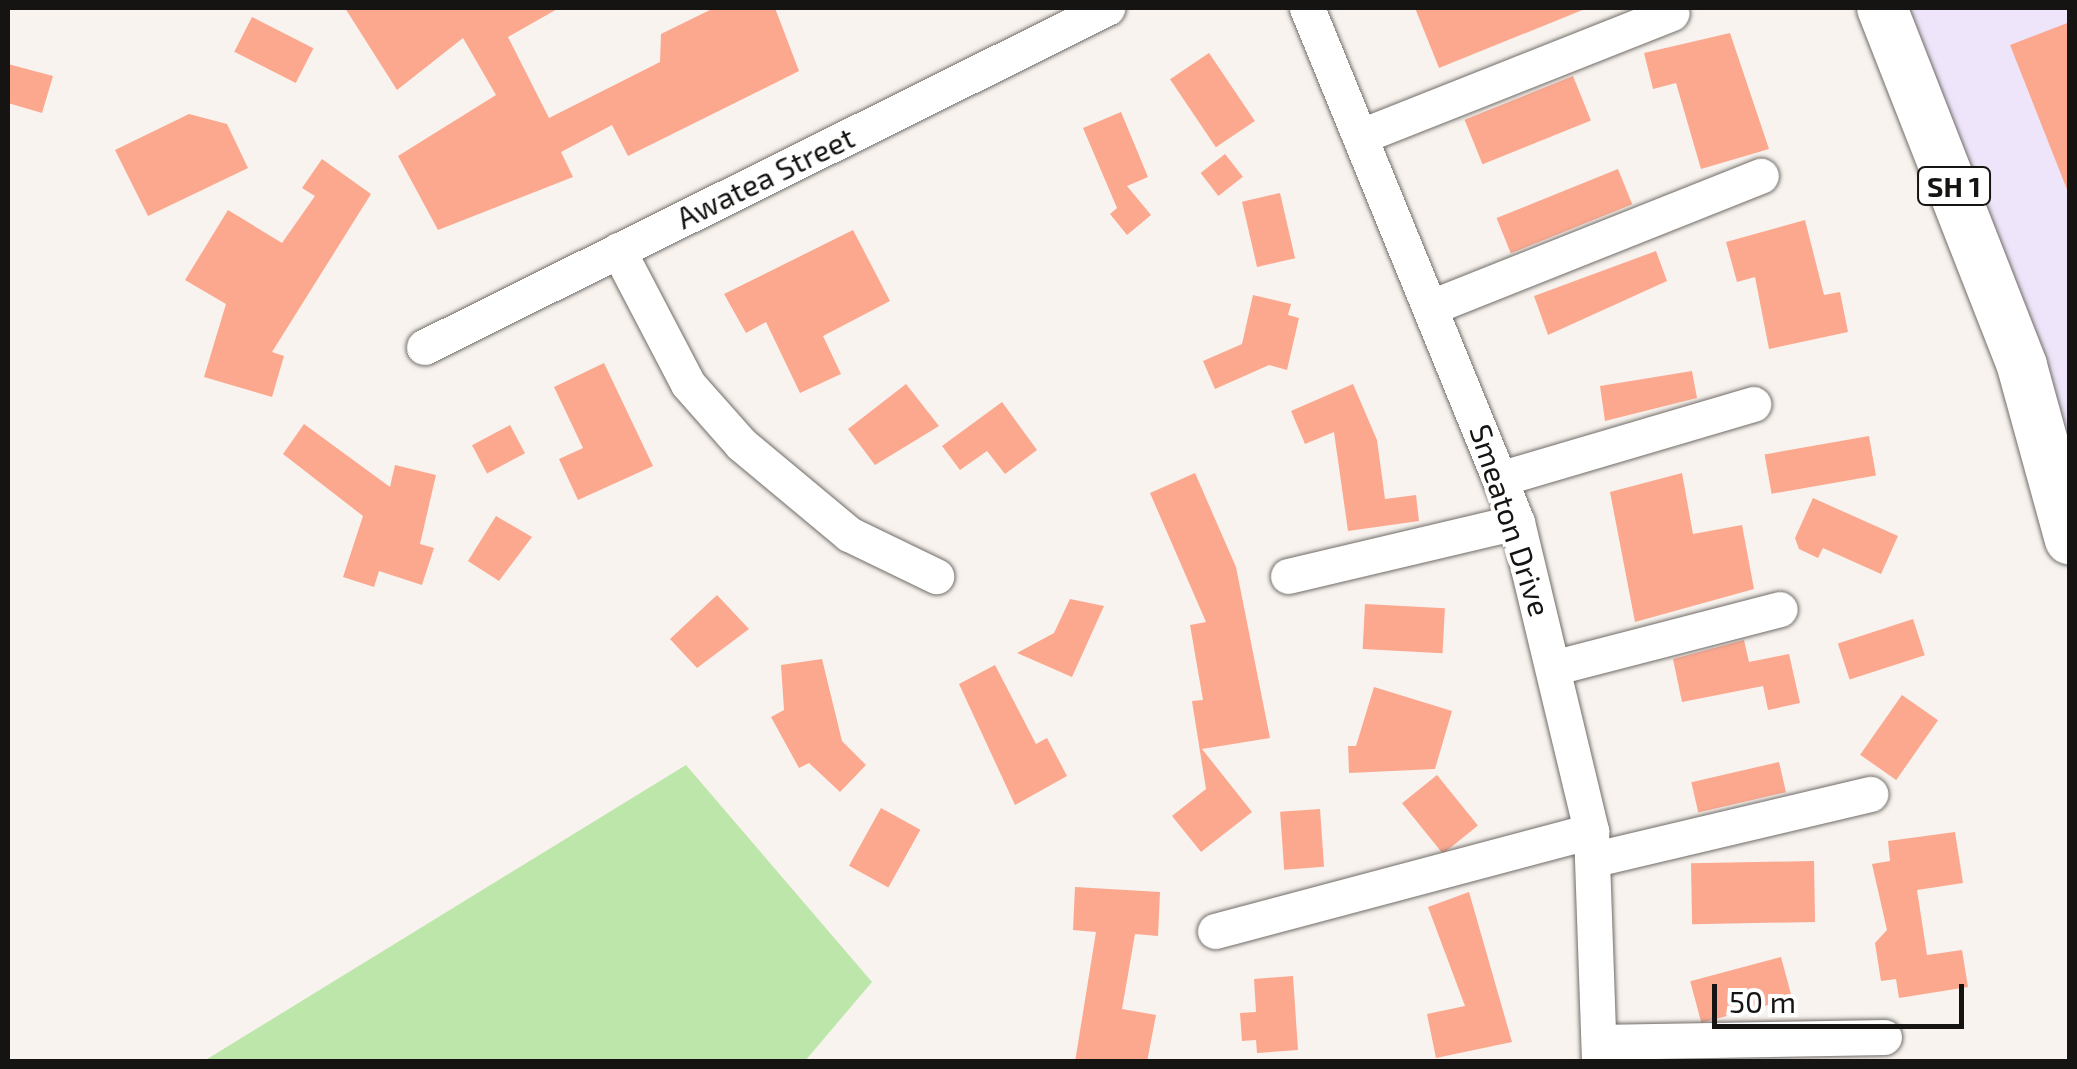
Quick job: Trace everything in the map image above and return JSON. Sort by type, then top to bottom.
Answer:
[{"type":"highway","name":"SH 1","points":[[1882,8],[2022,366],[2070,540]]},
{"type":"street","name":"Awatea Street","points":[[424,347],[1107,8]]},
{"type":"street","name":"Smeaton Drive","points":[[1307,8],[1517,522],[1556,666],[1593,845],[1599,1052]]},
{"type":"street","points":[[1362,136],[1671,13]]},
{"type":"street","points":[[1431,307],[1761,176]]},
{"type":"street","points":[[618,250],[688,384],[741,444],[849,534],[936,576]]},
{"type":"street","points":[[1502,478],[1753,404]]},
{"type":"street","points":[[1288,576],[1517,522]]},
{"type":"street","points":[[1556,666],[1780,610]]},
{"type":"street","points":[[1216,931],[1593,845],[1870,794]]},
{"type":"street","points":[[1599,1052],[1884,1036]]},
{"type":"shaded area","points":[[1904,8],[2069,8],[2069,468]]},
{"type":"green space","points":[[686,765],[872,982],[805,1061],[204,1061]]},
{"type":"building","points":[[345,8],[559,8],[508,37],[549,118],[660,62],[661,34],[714,8],[775,8],[799,71],[628,156],[612,125],[561,152],[573,177],[438,230],[398,156],[496,95],[463,38],[397,90]]},
{"type":"building","points":[[1415,8],[1585,8],[1585,9],[1439,68]]},
{"type":"building","points":[[252,17],[313,48],[296,83],[234,52]]},
{"type":"building","points":[[2070,22],[2070,192],[2068,192],[2010,45]]},
{"type":"building","points":[[1730,33],[1769,149],[1701,169],[1676,83],[1653,89],[1644,53]]},
{"type":"building","points":[[1209,53],[1255,121],[1216,147],[1170,79]]},
{"type":"building","points":[[8,64],[53,76],[42,113],[8,103]]},
{"type":"building","points":[[1573,76],[1591,121],[1483,164],[1465,120]]},
{"type":"building","points":[[1121,112],[1148,177],[1127,186],[1151,215],[1127,235],[1110,214],[1117,208],[1083,128]]},
{"type":"building","points":[[189,114],[227,124],[248,168],[148,216],[115,150]]},
{"type":"building","points":[[1225,154],[1243,177],[1218,196],[1201,173]]},
{"type":"building","points":[[322,159],[371,194],[272,352],[284,356],[272,397],[204,377],[226,304],[185,280],[228,210],[282,243],[315,196],[302,188]]},
{"type":"building","points":[[1618,169],[1632,204],[1511,253],[1497,218]]},
{"type":"building","points":[[1280,193],[1295,258],[1257,267],[1242,202]]},
{"type":"building","points":[[1805,220],[1824,295],[1840,292],[1848,332],[1769,349],[1755,277],[1737,282],[1726,242]]},
{"type":"building","points":[[853,230],[890,301],[823,336],[841,374],[800,393],[766,322],[746,333],[724,294]]},
{"type":"building","points":[[1656,251],[1667,281],[1548,335],[1534,296]]},
{"type":"building","points":[[1253,295],[1291,304],[1288,315],[1299,318],[1287,370],[1269,365],[1215,389],[1203,361],[1242,344]]},
{"type":"building","points":[[604,363],[653,466],[578,500],[559,459],[583,448],[554,387]]},
{"type":"building","points":[[1692,371],[1697,398],[1605,421],[1600,386]]},
{"type":"building","points":[[906,384],[939,426],[875,465],[848,429]]},
{"type":"building","points":[[1353,384],[1377,440],[1385,499],[1416,495],[1419,521],[1348,531],[1334,432],[1305,444],[1291,411]]},
{"type":"building","points":[[1002,402],[1037,450],[1005,474],[987,451],[960,470],[942,446]]},
{"type":"building","points":[[304,424],[390,487],[395,465],[436,475],[420,544],[434,548],[422,585],[379,571],[374,587],[343,577],[363,516],[283,454]]},
{"type":"building","points":[[510,425],[525,453],[487,473],[472,445]]},
{"type":"building","points":[[1869,436],[1876,475],[1772,494],[1765,454]]},
{"type":"building","points":[[1195,473],[1236,567],[1270,738],[1202,749],[1252,812],[1201,852],[1172,816],[1206,789],[1192,701],[1203,700],[1190,625],[1206,622],[1150,493]]},
{"type":"building","points":[[1682,473],[1693,534],[1742,525],[1754,589],[1635,622],[1610,492]]},
{"type":"building","points":[[1813,498],[1898,536],[1881,574],[1823,548],[1818,558],[1799,549],[1795,538]]},
{"type":"building","points":[[496,516],[532,537],[499,581],[468,561]]},
{"type":"building","points":[[717,595],[749,629],[697,668],[670,639]]},
{"type":"building","points":[[1070,599],[1104,606],[1072,677],[1017,653],[1054,633]]},
{"type":"building","points":[[1365,604],[1445,608],[1443,653],[1363,649]]},
{"type":"building","points":[[1913,619],[1925,655],[1850,680],[1838,643]]},
{"type":"building","points":[[1744,640],[1749,662],[1789,654],[1800,703],[1768,710],[1763,686],[1682,702],[1673,659]]},
{"type":"building","points":[[822,659],[842,741],[866,765],[840,792],[809,763],[799,768],[771,717],[784,710],[781,665]]},
{"type":"building","points":[[995,665],[1036,744],[1047,738],[1067,776],[1015,805],[959,684]]},
{"type":"building","points":[[1374,687],[1452,711],[1435,769],[1349,773],[1348,746],[1356,746]]},
{"type":"building","points":[[1902,695],[1938,720],[1896,780],[1860,755]]},
{"type":"building","points":[[1779,762],[1786,792],[1698,812],[1691,782]]},
{"type":"building","points":[[1437,775],[1478,826],[1443,854],[1402,803]]},
{"type":"building","points":[[881,808],[920,830],[888,888],[849,866]]},
{"type":"building","points":[[1320,809],[1324,867],[1284,870],[1280,812]]},
{"type":"building","points":[[1955,832],[1963,883],[1917,890],[1927,955],[1962,950],[1968,987],[1899,998],[1896,979],[1881,981],[1875,943],[1887,930],[1872,864],[1890,861],[1888,841]]},
{"type":"building","points":[[1814,861],[1815,922],[1692,924],[1691,863]]},
{"type":"building","points":[[1075,887],[1160,892],[1158,936],[1135,934],[1122,1009],[1156,1015],[1147,1062],[1075,1062],[1096,932],[1073,930]]},
{"type":"building","points":[[1469,892],[1512,1042],[1436,1058],[1427,1014],[1465,1006],[1428,907]]},
{"type":"building","points":[[1781,957],[1792,999],[1701,1023],[1690,981]]},
{"type":"building","points":[[1293,976],[1298,1050],[1257,1053],[1256,1040],[1242,1041],[1240,1013],[1256,1012],[1254,979]]}]
